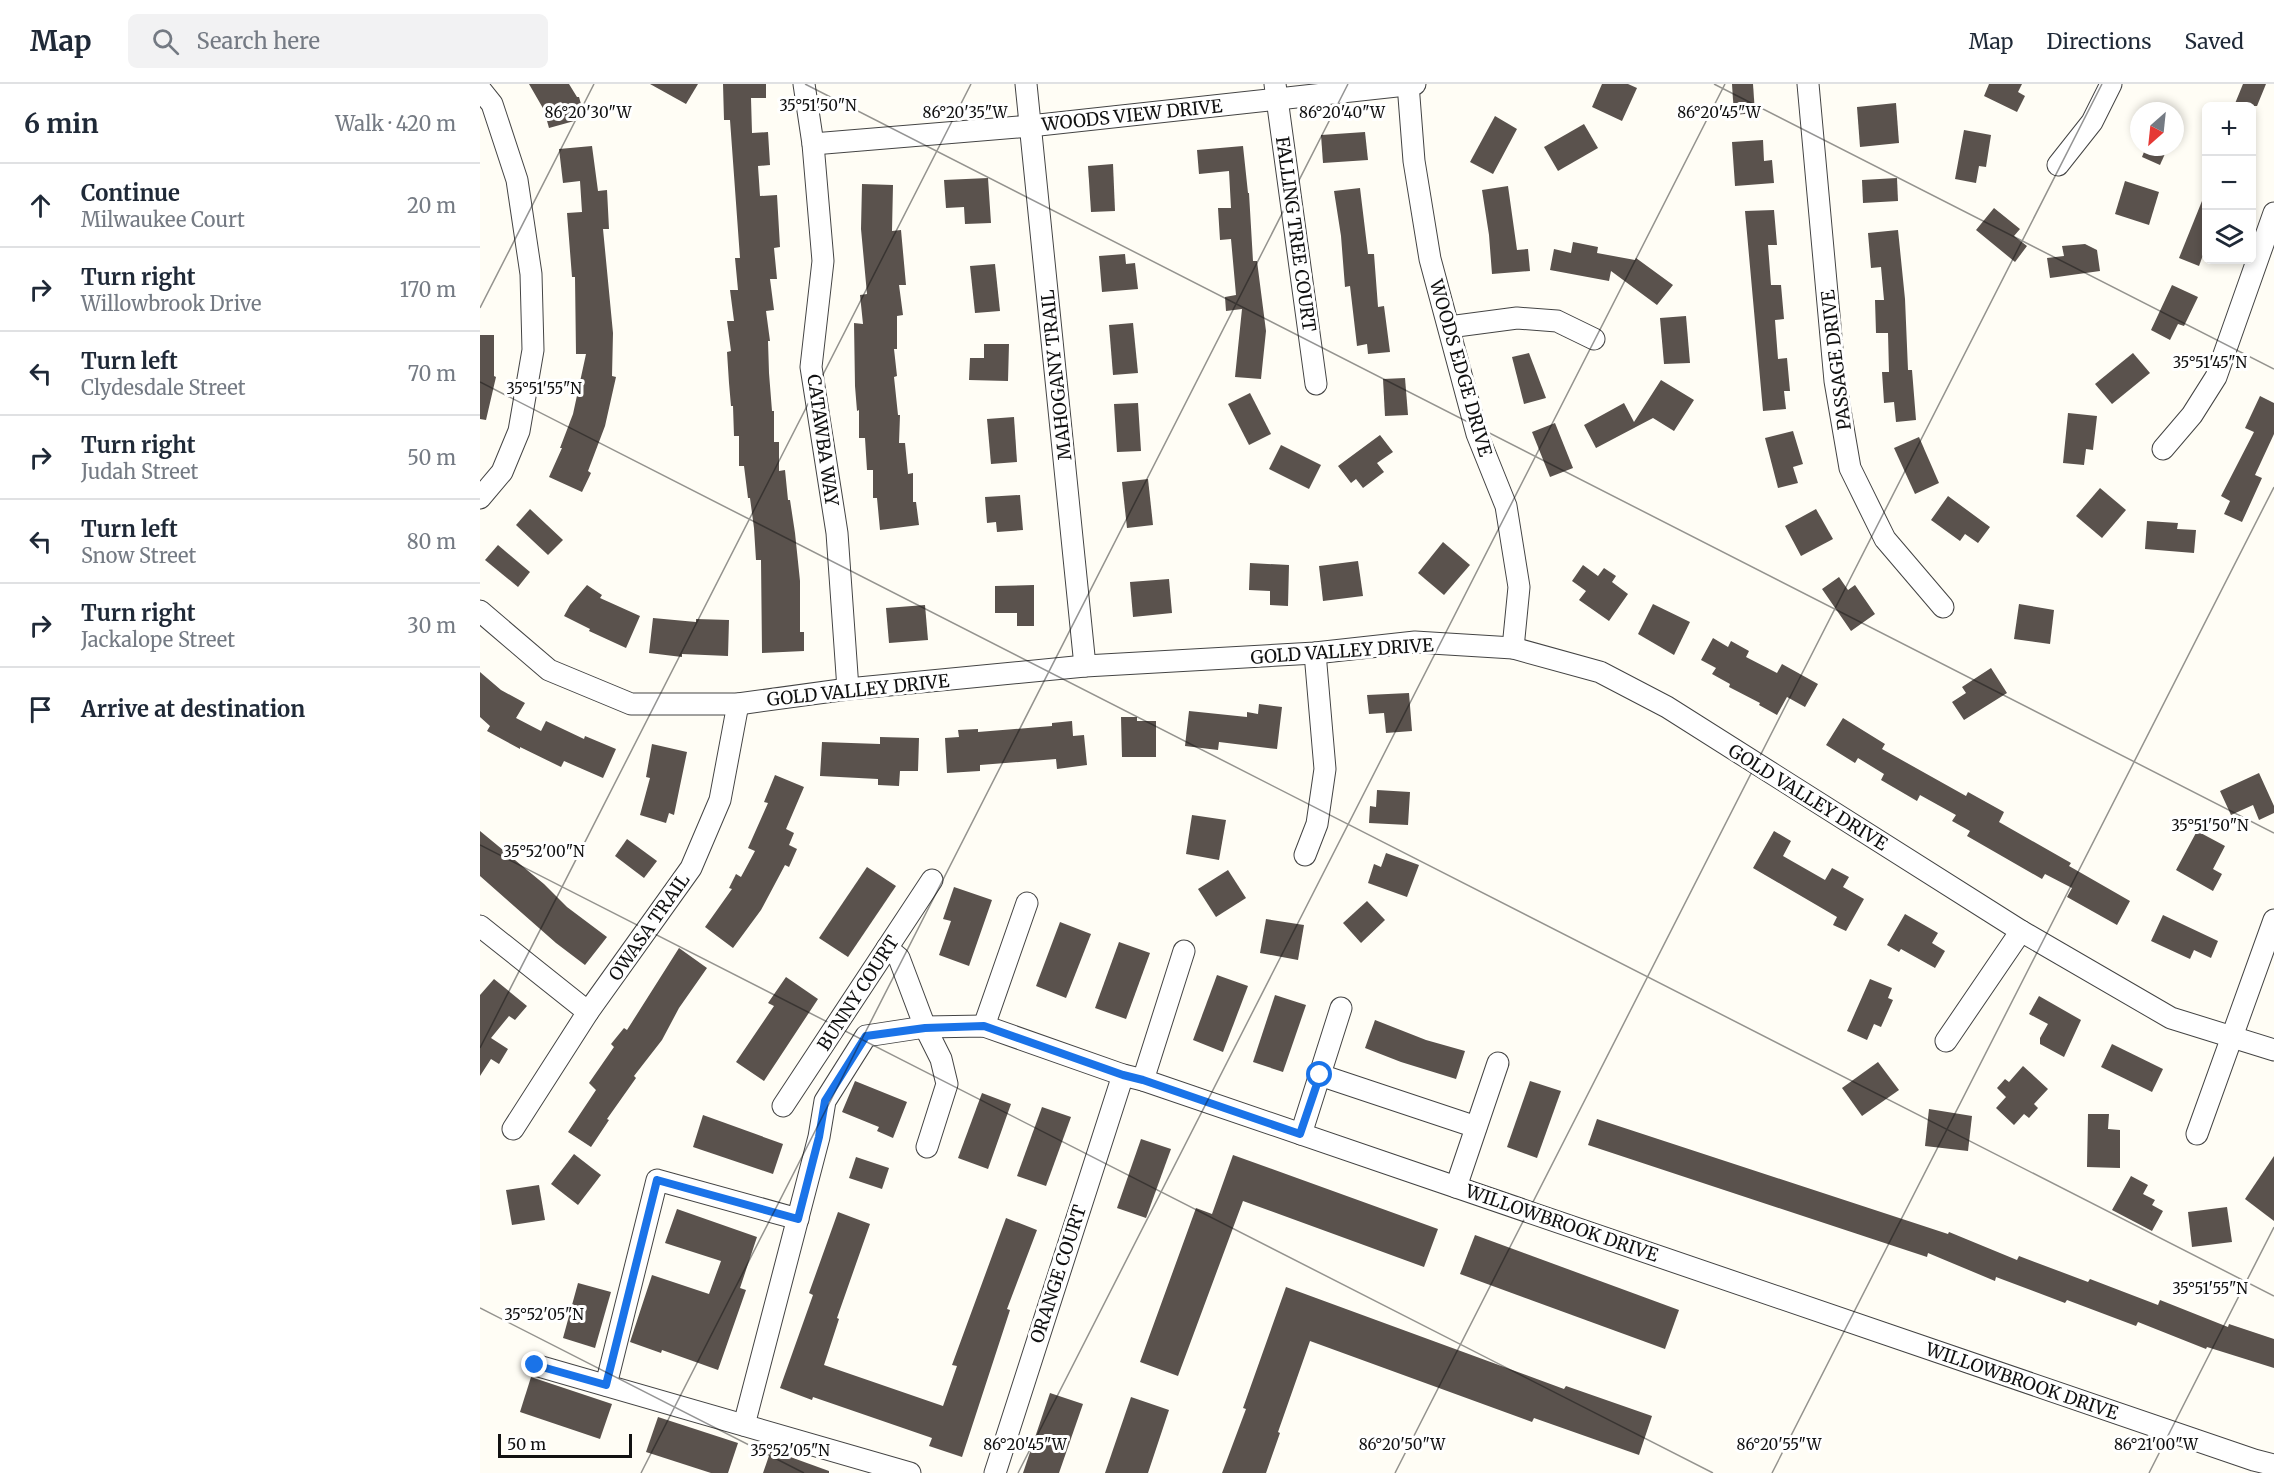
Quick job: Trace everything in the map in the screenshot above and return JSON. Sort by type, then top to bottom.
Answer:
[{"type":"street","name":"CATAWBA WAY","points":[[804,84],[813,144],[823,261],[812,367],[837,533],[848,689]]},
{"type":"street","name":"MAHOGANY TRAIL","points":[[1026,84],[1085,666]]},
{"type":"street","name":"WOODS VIEW DRIVE","points":[[813,144],[1030,126],[1276,91],[1410,84]]},
{"type":"street","name":"WOODS EDGE DRIVE","points":[[1410,84],[1415,172],[1430,259],[1477,434],[1506,506],[1519,587],[1513,648]]},
{"type":"street","name":"PASSAGE DRIVE","points":[[1808,84],[1835,381],[1850,468],[1885,540],[1943,607]]},
{"type":"street","points":[[2058,165],[2092,122],[2111,84]]},
{"type":"street","points":[[480,89],[492,104],[517,180],[531,274],[532,351],[519,431],[502,472],[480,498]]},
{"type":"street","name":"FALLING TREE COURT","points":[[1276,91],[1316,384]]},
{"type":"street","points":[[2163,449],[2192,415],[2216,377],[2274,213]]},
{"type":"street","points":[[1449,327],[1517,318],[1557,321],[1594,339]]},
{"type":"street","name":"GOLD VALLEY DRIVE","points":[[480,611],[549,670],[631,704],[738,704],[848,689],[1085,666],[1315,653],[1415,642],[1513,648],[1600,672],[1667,707],[2021,931],[2171,1018],[2274,1050]]},
{"type":"street","points":[[1305,855],[1317,824],[1325,769],[1315,653]]},
{"type":"street","name":"OWASA TRAIL","points":[[513,1129],[588,1012],[691,868],[720,800],[738,704]]},
{"type":"street","name":"BUNNY COURT","points":[[783,1106],[932,880]]},
{"type":"street","points":[[984,1026],[1027,903]]},
{"type":"street","points":[[2197,1134],[2274,920]]},
{"type":"street","points":[[480,926],[588,1012]]},
{"type":"street","points":[[1946,1041],[2021,931]]},
{"type":"street","points":[[887,948],[899,958],[925,1028],[941,1059],[947,1084],[927,1147]]},
{"type":"street","name":"ORANGE COURT","points":[[995,1473],[1133,1078],[1184,951]]},
{"type":"street","points":[[1300,1134],[1341,1008]]},
{"type":"street","name":"WILLOWBROOK DRIVE","points":[[798,1219],[819,1137],[825,1101],[866,1036],[925,1028],[984,1026],[2274,1465]]},
{"type":"street","points":[[1456,1187],[1498,1063]]},
{"type":"street","points":[[1320,1075],[1476,1127]]},
{"type":"street","points":[[606,1385],[657,1180],[798,1219],[744,1425]]},
{"type":"street","points":[[535,1365],[910,1473]]},
{"type":"building","points":[[529,84],[569,84],[579,97],[585,118],[549,128],[544,110]]},
{"type":"building","points":[[650,84],[698,84],[686,104]]},
{"type":"building","points":[[723,84],[766,84],[766,98],[751,98],[752,133],[768,132],[770,165],[758,166],[760,196],[777,195],[780,247],[774,248],[777,279],[770,279],[774,310],[766,311],[770,341],[768,341],[769,373],[772,411],[774,411],[774,442],[779,442],[779,471],[785,470],[795,533],[800,581],[800,632],[804,632],[804,651],[762,653],[761,560],[756,560],[754,528],[744,466],[739,466],[739,436],[734,436],[733,406],[731,406],[729,383],[727,352],[731,351],[727,321],[734,321],[730,290],[738,290],[735,258],[740,258],[730,120],[724,120]]},
{"type":"building","points":[[1602,84],[1628,84],[1637,88],[1622,121],[1592,107]]},
{"type":"building","points":[[1732,84],[1753,84],[1755,113],[1734,115]]},
{"type":"building","points":[[1989,84],[2022,84],[2018,92],[2025,96],[2017,112],[1984,96]]},
{"type":"building","points":[[2243,84],[2266,84],[2257,106],[2256,102],[2236,102]]},
{"type":"building","points":[[1896,103],[1899,143],[1860,147],[1857,107]]},
{"type":"building","points":[[1495,116],[1517,129],[1493,174],[1470,162]]},
{"type":"building","points":[[1584,124],[1598,148],[1558,171],[1544,147]]},
{"type":"building","points":[[1964,130],[1991,135],[1986,167],[1979,166],[1976,183],[1955,179]]},
{"type":"building","points":[[1365,132],[1368,160],[1323,163],[1321,135]]},
{"type":"building","points":[[1763,140],[1764,161],[1772,160],[1774,183],[1735,186],[1732,142]]},
{"type":"building","points":[[592,146],[598,191],[607,190],[609,229],[603,229],[613,333],[612,376],[616,377],[605,426],[588,471],[591,473],[582,492],[549,477],[562,448],[560,448],[573,414],[586,354],[576,354],[575,277],[572,277],[567,213],[582,212],[580,181],[563,183],[559,149]]},
{"type":"building","points":[[1243,146],[1249,193],[1253,261],[1257,261],[1266,331],[1261,379],[1235,377],[1242,309],[1226,311],[1225,297],[1236,295],[1231,239],[1220,240],[1218,208],[1231,208],[1229,171],[1199,174],[1197,150]]},
{"type":"building","points":[[2142,156],[2164,156],[2160,165]]},
{"type":"building","points":[[1113,164],[1115,211],[1091,212],[1088,166]]},
{"type":"building","points":[[988,178],[991,223],[965,224],[964,207],[946,208],[944,180]]},
{"type":"building","points":[[1897,178],[1898,201],[1863,203],[1862,180]]},
{"type":"building","points":[[2125,181],[2159,192],[2149,225],[2115,214]]},
{"type":"building","points":[[862,184],[893,185],[892,231],[901,230],[906,285],[899,285],[903,315],[897,316],[897,349],[894,349],[897,376],[894,377],[898,415],[900,415],[899,443],[905,443],[908,474],[913,473],[913,502],[916,502],[919,525],[880,530],[877,498],[873,498],[873,470],[867,470],[865,438],[859,438],[859,410],[857,411],[855,386],[854,323],[863,324],[860,295],[867,294],[861,229]]},
{"type":"building","points":[[1508,186],[1517,250],[1528,249],[1530,271],[1492,274],[1482,190]]},
{"type":"building","points":[[1360,188],[1368,254],[1374,254],[1378,307],[1384,306],[1390,352],[1368,354],[1367,344],[1357,346],[1350,286],[1345,287],[1341,236],[1334,191]]},
{"type":"building","points":[[2202,201],[2202,258],[2199,266],[2179,258]]},
{"type":"building","points":[[1994,208],[2020,229],[2014,236],[2027,246],[2015,262],[1976,230]]},
{"type":"building","points":[[1774,210],[1777,245],[1768,245],[1771,285],[1781,285],[1784,319],[1775,320],[1778,359],[1787,358],[1790,391],[1784,391],[1786,409],[1763,411],[1745,211]]},
{"type":"building","points":[[1898,230],[1905,299],[1908,370],[1912,370],[1916,420],[1896,422],[1894,402],[1884,403],[1882,372],[1889,372],[1888,333],[1876,333],[1875,300],[1884,300],[1881,267],[1871,268],[1868,233]]},
{"type":"building","points":[[1573,242],[1598,247],[1597,253],[1635,260],[1636,258],[1673,285],[1657,305],[1611,271],[1609,281],[1550,270],[1554,249],[1571,253]]},
{"type":"building","points":[[2085,244],[2097,250],[2100,271],[2050,278],[2047,258],[2064,256],[2062,246]]},
{"type":"building","points":[[1125,254],[1126,264],[1135,263],[1138,289],[1102,292],[1099,256]]},
{"type":"building","points":[[995,264],[1000,311],[975,313],[970,266]]},
{"type":"building","points":[[2172,285],[2198,297],[2184,326],[2178,324],[2170,340],[2151,330]]},
{"type":"building","points":[[1686,316],[1690,363],[1664,364],[1660,318]]},
{"type":"building","points":[[1133,323],[1138,373],[1113,375],[1109,325]]},
{"type":"building","points":[[480,335],[494,335],[494,376],[496,377],[486,420],[480,419]]},
{"type":"building","points":[[984,344],[1009,344],[1008,381],[969,380],[970,358],[984,358]]},
{"type":"building","points":[[1529,353],[1546,398],[1524,404],[1512,357]]},
{"type":"building","points":[[2133,353],[2150,373],[2112,404],[2095,384]]},
{"type":"building","points":[[1405,378],[1408,415],[1385,416],[1383,379]]},
{"type":"building","points":[[1661,380],[1694,400],[1674,431],[1653,418],[1596,448],[1584,425],[1624,403],[1634,422]]},
{"type":"building","points":[[1250,393],[1271,434],[1249,445],[1228,404]]},
{"type":"building","points":[[2260,396],[2274,403],[2274,434],[2255,475],[2262,478],[2242,522],[2224,514],[2230,501],[2221,496],[2254,432],[2245,428]]},
{"type":"building","points":[[1138,403],[1141,451],[1117,452],[1114,404]]},
{"type":"building","points":[[2068,413],[2097,416],[2093,450],[2086,449],[2084,465],[2063,463]]},
{"type":"building","points":[[1014,417],[1017,462],[991,464],[987,419]]},
{"type":"building","points":[[1555,423],[1573,468],[1550,477],[1532,432]]},
{"type":"building","points":[[1793,431],[1803,464],[1793,467],[1798,483],[1778,488],[1765,438]]},
{"type":"building","points":[[1380,435],[1393,452],[1377,463],[1384,472],[1363,488],[1356,479],[1351,483],[1338,466]]},
{"type":"building","points":[[1919,437],[1939,483],[1915,494],[1894,448]]},
{"type":"building","points":[[1281,445],[1321,465],[1309,489],[1269,469]]},
{"type":"building","points":[[1148,479],[1153,525],[1127,528],[1122,482]]},
{"type":"building","points":[[2100,488],[2126,510],[2102,538],[2076,516]]},
{"type":"building","points":[[1020,495],[1023,530],[997,532],[996,522],[987,523],[985,497]]},
{"type":"building","points":[[1948,496],[1990,527],[1978,543],[1965,534],[1960,541],[1931,520]]},
{"type":"building","points":[[530,509],[563,540],[548,555],[516,525]]},
{"type":"building","points":[[1816,509],[1833,539],[1801,556],[1785,526]]},
{"type":"building","points":[[2147,521],[2178,523],[2177,529],[2196,530],[2194,553],[2145,549]]},
{"type":"building","points":[[1443,542],[1470,565],[1444,595],[1418,573]]},
{"type":"building","points":[[498,545],[530,572],[518,587],[485,560]]},
{"type":"building","points":[[1358,561],[1363,596],[1323,601],[1319,566]]},
{"type":"building","points":[[1250,563],[1289,565],[1288,606],[1270,605],[1270,591],[1249,590]]},
{"type":"building","points":[[1583,565],[1598,576],[1604,568],[1616,576],[1612,582],[1628,594],[1609,621],[1579,600],[1586,591],[1572,581]]},
{"type":"building","points":[[1839,577],[1848,590],[1855,585],[1875,614],[1851,631],[1822,589]]},
{"type":"building","points":[[1169,579],[1172,613],[1133,617],[1130,582]]},
{"type":"building","points":[[587,585],[602,595],[600,598],[640,616],[626,648],[589,631],[590,629],[564,616]]},
{"type":"building","points":[[1034,585],[1034,626],[1017,626],[1017,613],[995,613],[995,586]]},
{"type":"building","points":[[1653,604],[1690,622],[1674,655],[1638,634]]},
{"type":"building","points":[[2019,604],[2054,610],[2050,644],[2014,639]]},
{"type":"building","points":[[925,605],[928,640],[889,643],[886,608]]},
{"type":"building","points":[[653,618],[696,622],[696,619],[729,620],[728,656],[682,654],[682,657],[649,653]]},
{"type":"building","points":[[1713,638],[1728,647],[1731,641],[1749,651],[1746,657],[1777,673],[1782,664],[1818,684],[1805,707],[1787,697],[1777,715],[1729,687],[1730,684],[1712,674],[1716,668],[1701,660]]},
{"type":"building","points":[[1991,668],[2007,693],[1964,720],[1952,702],[1966,693],[1962,687]]},
{"type":"building","points":[[480,672],[501,690],[525,703],[516,718],[541,731],[546,721],[584,739],[585,736],[616,749],[603,778],[564,761],[561,767],[487,731],[490,726],[480,717]]},
{"type":"building","points":[[1409,693],[1412,731],[1386,733],[1384,713],[1369,714],[1367,695]]},
{"type":"building","points":[[1259,704],[1282,707],[1277,749],[1219,742],[1218,750],[1185,746],[1189,711],[1247,717],[1247,712],[1258,714]]},
{"type":"building","points":[[1121,717],[1137,717],[1137,721],[1156,721],[1156,757],[1122,757]]},
{"type":"building","points":[[1843,718],[1885,744],[1882,749],[1966,796],[1968,792],[2004,812],[1999,822],[2071,863],[2069,866],[2130,901],[2117,925],[2067,897],[2072,888],[2045,874],[2042,879],[1967,836],[1970,831],[1952,821],[1956,815],[1920,795],[1917,801],[1881,780],[1884,774],[1858,758],[1855,763],[1826,745]]},
{"type":"building","points":[[1072,721],[1073,736],[1084,735],[1087,765],[1057,769],[1056,759],[980,765],[980,771],[947,773],[945,738],[959,737],[958,730],[978,729],[978,732],[1052,726],[1052,723]]},
{"type":"building","points":[[880,737],[919,738],[918,771],[900,771],[899,786],[878,785],[878,779],[820,776],[822,742],[880,744]]},
{"type":"building","points":[[652,744],[687,752],[674,815],[669,813],[666,823],[640,815],[650,778],[646,777]]},
{"type":"building","points":[[2259,773],[2274,806],[2274,813],[2259,820],[2253,805],[2231,815],[2220,791]]},
{"type":"building","points":[[775,775],[804,787],[786,829],[794,833],[789,845],[797,849],[789,867],[785,865],[761,910],[733,948],[705,927],[732,889],[729,888],[736,874],[741,877],[755,851],[748,848],[768,803],[764,802]]},
{"type":"building","points":[[1377,790],[1410,792],[1408,825],[1369,823],[1370,806],[1376,807]]},
{"type":"building","points":[[1192,815],[1226,820],[1219,860],[1186,854]]},
{"type":"building","points":[[480,831],[544,884],[567,907],[607,937],[585,965],[556,943],[480,876]]},
{"type":"building","points":[[1774,831],[1791,841],[1783,856],[1825,880],[1832,868],[1849,877],[1843,887],[1864,899],[1846,931],[1833,925],[1837,917],[1753,868]]},
{"type":"building","points":[[2197,831],[2225,846],[2213,869],[2222,874],[2213,891],[2176,870]]},
{"type":"building","points":[[627,839],[657,861],[644,878],[615,856]]},
{"type":"building","points":[[1386,853],[1419,865],[1407,897],[1368,883],[1374,864],[1381,867]]},
{"type":"building","points":[[867,867],[896,886],[848,957],[819,938]]},
{"type":"building","points":[[1228,870],[1246,898],[1216,917],[1198,889]]},
{"type":"building","points":[[954,887],[992,900],[969,966],[939,955],[951,921],[943,919]]},
{"type":"building","points":[[1367,901],[1385,920],[1361,943],[1343,923]]},
{"type":"building","points":[[1905,914],[1938,933],[1932,943],[1945,951],[1935,968],[1901,949],[1899,952],[1887,945]]},
{"type":"building","points":[[2163,915],[2218,941],[2211,958],[2194,950],[2190,959],[2151,941]]},
{"type":"building","points":[[1266,919],[1304,925],[1298,960],[1260,953]]},
{"type":"building","points":[[1060,922],[1091,934],[1066,998],[1036,986]]},
{"type":"building","points":[[1119,942],[1150,953],[1126,1019],[1095,1008]]},
{"type":"building","points":[[679,948],[707,968],[679,1008],[662,1040],[634,1076],[636,1078],[607,1119],[609,1120],[591,1147],[568,1132],[596,1090],[589,1083],[614,1047],[611,1044],[624,1028],[627,1030]]},
{"type":"building","points":[[1217,975],[1248,986],[1223,1052],[1193,1040]]},
{"type":"building","points":[[786,977],[818,999],[764,1081],[736,1062],[774,1006],[768,1003]]},
{"type":"building","points":[[494,979],[527,1006],[515,1020],[509,1016],[491,1038],[508,1049],[499,1064],[491,1059],[480,1076],[480,995]]},
{"type":"building","points":[[1870,979],[1892,988],[1888,998],[1893,1000],[1881,1027],[1874,1024],[1867,1040],[1847,1031]]},
{"type":"building","points":[[1275,995],[1306,1005],[1283,1072],[1253,1062]]},
{"type":"building","points":[[2039,996],[2081,1020],[2064,1057],[2040,1044],[2040,1038],[2048,1024],[2029,1014]]},
{"type":"building","points":[[1375,1020],[1426,1040],[1465,1051],[1456,1079],[1365,1048]]},
{"type":"building","points":[[2112,1044],[2163,1069],[2152,1092],[2101,1067]]},
{"type":"building","points":[[1878,1062],[1899,1090],[1862,1116],[1842,1088]]},
{"type":"building","points":[[2023,1066],[2048,1089],[2034,1104],[2038,1108],[2029,1118],[2024,1114],[2014,1125],[1996,1108],[2006,1097],[1997,1088],[2005,1079],[2009,1082]]},
{"type":"building","points":[[855,1081],[907,1102],[893,1138],[877,1131],[879,1127],[842,1112]]},
{"type":"building","points":[[1530,1081],[1561,1091],[1537,1158],[1507,1147]]},
{"type":"building","points":[[982,1093],[1011,1104],[988,1169],[958,1158]]},
{"type":"building","points":[[1042,1107],[1071,1117],[1046,1186],[1017,1176]]},
{"type":"building","points":[[1929,1109],[1972,1116],[1968,1151],[1925,1146]]},
{"type":"building","points":[[2088,1114],[2109,1114],[2108,1129],[2120,1130],[2120,1168],[2087,1167]]},
{"type":"building","points":[[703,1115],[783,1144],[773,1174],[693,1147]]},
{"type":"building","points":[[1597,1119],[1948,1234],[1949,1232],[2017,1260],[2019,1256],[2088,1282],[2090,1279],[2158,1305],[2160,1300],[2228,1327],[2229,1324],[2274,1339],[2274,1368],[2207,1347],[2206,1349],[2138,1322],[2136,1326],[2067,1300],[2065,1303],[1996,1277],[1995,1281],[1928,1253],[1927,1257],[1588,1145]]},
{"type":"building","points":[[1141,1139],[1171,1149],[1146,1218],[1117,1208]]},
{"type":"building","points":[[574,1154],[601,1175],[578,1205],[551,1184]]},
{"type":"building","points":[[1233,1155],[1438,1229],[1424,1267],[1243,1201],[1178,1376],[1140,1362],[1196,1208],[1212,1214]]},
{"type":"building","points":[[2274,1156],[2274,1221],[2245,1199]]},
{"type":"building","points":[[856,1157],[889,1168],[882,1189],[849,1178]]},
{"type":"building","points":[[2131,1176],[2148,1185],[2143,1194],[2155,1200],[2152,1205],[2163,1211],[2152,1231],[2112,1210]]},
{"type":"building","points":[[539,1185],[545,1220],[512,1225],[506,1190]]},
{"type":"building","points":[[2227,1207],[2232,1242],[2192,1247],[2188,1212]]},
{"type":"building","points":[[677,1209],[757,1237],[740,1288],[746,1290],[718,1370],[662,1350],[661,1353],[630,1342],[652,1275],[709,1294],[721,1261],[665,1243]]},
{"type":"building","points":[[838,1212],[870,1224],[837,1318],[839,1319],[824,1365],[943,1406],[957,1366],[952,1365],[1006,1218],[1037,1230],[1007,1309],[1010,1310],[962,1457],[929,1446],[932,1438],[780,1388],[813,1295],[809,1293]]},
{"type":"building","points":[[1475,1235],[1679,1310],[1665,1349],[1460,1274]]},
{"type":"building","points":[[578,1283],[611,1292],[595,1348],[563,1338]]},
{"type":"building","points":[[1286,1287],[1564,1389],[1566,1386],[1652,1416],[1639,1455],[1534,1418],[1532,1422],[1310,1341],[1266,1473],[1222,1473],[1246,1409],[1243,1408]]},
{"type":"building","points":[[531,1377],[612,1404],[600,1439],[520,1412]]},
{"type":"building","points":[[1050,1393],[1083,1404],[1059,1473],[1023,1473]]},
{"type":"building","points":[[1131,1397],[1169,1410],[1148,1473],[1105,1473]]},
{"type":"building","points":[[658,1417],[738,1443],[728,1473],[711,1473],[646,1452]]},
{"type":"building","points":[[771,1450],[829,1471],[829,1473],[763,1473]]},
{"type":"route","points":[[535,1365],[606,1385],[657,1180],[798,1219],[819,1137],[825,1101],[866,1036],[925,1028],[984,1026],[1300,1134],[1320,1075]]}]
